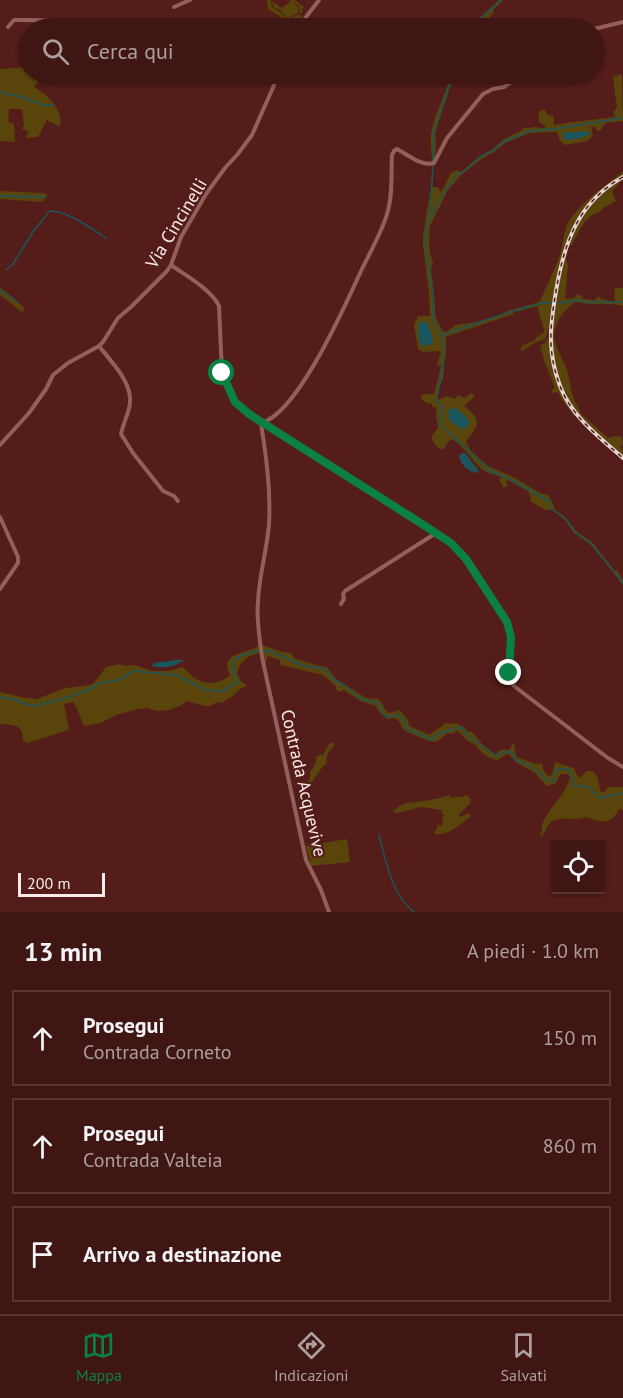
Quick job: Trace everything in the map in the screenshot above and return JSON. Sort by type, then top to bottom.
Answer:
[{"type":"street","points":[[174,7],[190,0]]},
{"type":"street","points":[[305,18],[319,0]]},
{"type":"street","points":[[8,27],[14,20],[18,20]]},
{"type":"street","points":[[605,26],[623,22]]},
{"type":"street","name":"Via Cincinelli","points":[[0,445],[29,412],[53,375],[68,363],[99,346],[118,318],[167,271],[181,237],[206,194],[252,135],[275,84]]},
{"type":"street","points":[[261,423],[285,407],[311,371],[357,280],[387,214],[394,151],[397,148],[421,162],[433,164],[447,138],[483,94],[508,84]]},
{"type":"street","points":[[171,265],[217,300],[222,373],[235,402],[261,423],[451,543],[466,559],[507,622],[511,637],[509,673],[514,686],[623,767]]},
{"type":"street","points":[[99,346],[129,388],[130,402],[121,434],[163,491],[174,496],[178,501]]},
{"type":"street","name":"Contrada Acquevive","points":[[261,423],[267,461],[269,522],[257,603],[262,657],[306,860],[329,912]]},
{"type":"street","points":[[0,517],[18,557],[18,562],[0,589]]},
{"type":"street","points":[[341,604],[345,591],[436,533]]},
{"type":"shaded area","points":[[267,0],[271,0],[272,7],[284,17],[299,14],[302,17],[282,18],[268,9]]},
{"type":"shaded area","points":[[290,0],[295,0],[304,7],[302,13],[300,13],[299,6],[292,1],[299,8],[298,13],[285,17],[280,10],[274,8],[272,1],[282,8]]},
{"type":"shaded area","points":[[499,0],[503,0],[489,18],[480,18]]},
{"type":"shaded area","points":[[18,68],[18,84],[37,84],[34,87],[49,98],[57,109],[61,121],[60,127],[47,120],[38,137],[26,138],[28,131],[22,129],[24,124],[22,109],[9,109],[8,122],[14,124],[15,142],[0,141],[0,69]]},
{"type":"shaded area","points":[[622,74],[623,121],[605,123],[601,130],[597,131],[595,127],[591,127],[593,136],[587,141],[565,145],[560,141],[557,132],[530,133],[505,143],[483,158],[461,175],[448,190],[430,226],[429,242],[433,262],[431,269],[435,316],[443,331],[446,332],[456,325],[477,322],[512,309],[514,314],[446,337],[444,366],[437,365],[441,351],[423,352],[418,349],[414,325],[418,316],[430,316],[423,236],[431,187],[438,187],[441,192],[451,173],[457,170],[461,172],[480,156],[523,128],[544,128],[546,126],[540,122],[539,112],[544,109],[548,115],[553,116],[554,125],[615,117],[613,112],[617,108],[613,77]]},
{"type":"shaded area","points":[[447,84],[452,84],[435,133],[435,160],[432,163],[431,133]]},
{"type":"shaded area","points":[[623,172],[623,175],[592,200],[581,214],[565,246],[547,335],[545,339],[522,351],[520,349],[523,345],[535,340],[544,332],[544,329],[538,306],[516,312],[515,309],[539,302],[559,259],[568,223],[585,202]]},
{"type":"shaded area","points":[[619,181],[612,191],[616,201],[590,217],[572,245],[569,246],[566,258],[568,266],[565,299],[574,298],[578,294],[583,299],[596,300],[600,297],[616,302],[615,288],[623,288],[623,306],[576,302],[559,319],[554,336],[581,414],[608,438],[622,437],[623,445],[620,446],[623,456],[591,426],[570,401],[555,364],[552,336],[557,294],[570,237],[588,209]]},
{"type":"shaded area","points":[[0,191],[48,195],[42,202],[0,199]]},
{"type":"shaded area","points":[[0,287],[24,307],[23,313],[0,295]]},
{"type":"shaded area","points":[[546,339],[549,340],[551,360],[557,379],[575,417],[558,392],[552,393],[552,389],[555,388],[540,345],[545,343]]},
{"type":"shaded area","points":[[441,366],[444,368],[439,400],[446,396],[455,399],[458,395],[464,398],[471,393],[475,396],[464,406],[474,415],[477,423],[466,442],[471,451],[488,466],[548,495],[554,509],[566,518],[576,531],[593,543],[615,571],[620,571],[618,572],[623,585],[592,545],[574,533],[565,520],[553,510],[545,510],[530,501],[528,491],[507,480],[508,486],[504,488],[499,480],[501,477],[483,470],[452,439],[443,450],[438,448],[431,438],[438,427],[437,408],[421,399],[421,396],[434,394]]},
{"type":"shaded area","points":[[259,643],[260,653],[245,660],[237,674],[247,686],[223,702],[211,706],[187,701],[169,710],[138,709],[116,715],[101,723],[84,726],[74,702],[64,704],[69,730],[27,743],[23,741],[20,728],[0,724],[0,692],[37,699],[65,688],[93,684],[106,667],[119,664],[135,665],[152,671],[170,671],[182,667],[197,680],[207,683],[217,682],[230,675],[227,668],[230,659],[239,653],[257,647]]},
{"type":"shaded area","points":[[262,645],[292,653],[294,658],[327,667],[336,679],[366,698],[379,699],[389,713],[400,710],[408,720],[409,726],[430,735],[445,723],[456,723],[472,732],[495,754],[503,749],[509,750],[513,743],[517,757],[536,764],[542,763],[548,776],[552,775],[555,762],[574,768],[580,778],[587,771],[593,771],[597,776],[601,793],[608,787],[623,787],[623,810],[620,808],[613,818],[606,822],[586,817],[553,821],[542,837],[540,834],[542,824],[565,790],[570,778],[568,774],[561,774],[555,784],[547,786],[535,773],[517,763],[508,754],[498,760],[489,757],[457,731],[448,733],[435,742],[419,737],[403,729],[395,718],[388,719],[379,712],[376,706],[361,701],[343,690],[339,692],[336,686],[323,675],[281,665],[280,660],[267,656],[265,663]]},
{"type":"shaded area","points":[[333,742],[334,746],[328,753],[327,763],[305,790],[300,790],[309,780],[316,757],[323,755],[329,744]]},
{"type":"shaded area","points":[[450,795],[452,798],[468,796],[471,800],[470,804],[459,814],[460,817],[469,813],[471,816],[454,829],[444,833],[434,834],[438,825],[443,824],[442,810],[421,807],[393,812],[400,805]]},
{"type":"shaded area","points":[[347,839],[350,862],[311,866],[306,846]]},
{"type":"water","points":[[588,131],[589,135],[564,140],[563,133]]},
{"type":"water","points":[[427,322],[433,338],[432,344],[422,346],[420,344],[418,329],[419,323]]},
{"type":"water","points":[[453,407],[470,422],[464,430],[450,421],[448,411]]},
{"type":"water","points":[[465,453],[479,471],[475,473],[464,466],[459,456]]},
{"type":"water","points":[[184,660],[168,667],[152,666],[154,663]]},
{"type":"waterway","points":[[481,18],[501,0]]},
{"type":"waterway","points":[[430,216],[433,134],[450,84]]},
{"type":"waterway","points":[[0,91],[43,105],[54,105]]},
{"type":"waterway","points":[[623,118],[530,131],[503,142],[480,157],[464,172],[457,174],[430,218],[425,241],[433,293],[433,321],[441,335],[444,351],[442,375],[436,400],[443,407],[440,420],[442,426],[489,470],[549,501],[552,509],[566,519],[575,532],[592,545],[623,583]]},
{"type":"waterway","points":[[0,196],[45,197]]},
{"type":"waterway","points":[[6,270],[13,264],[34,230],[50,211],[71,217],[106,238]]},
{"type":"waterway","points":[[0,290],[18,303]]},
{"type":"waterway","points":[[556,304],[578,300],[623,302]]},
{"type":"waterway","points":[[442,335],[516,310],[542,303],[552,303]]},
{"type":"waterway","points":[[0,697],[33,706],[86,691],[100,683],[119,680],[134,671],[176,675],[206,690],[223,691],[237,682],[232,667],[235,658],[255,651],[269,651],[305,666],[325,669],[333,679],[361,699],[378,703],[386,717],[399,715],[408,729],[432,740],[438,734],[460,727],[496,756],[503,752],[511,752],[516,760],[529,765],[549,781],[554,781],[557,768],[570,770],[574,786],[587,786],[600,798],[623,793]]},
{"type":"waterway","points":[[379,835],[395,887],[406,905],[414,912]]},
{"type":"railway","points":[[623,177],[608,187],[584,211],[569,240],[559,273],[551,339],[553,361],[565,397],[587,426],[623,458]]},
{"type":"route","points":[[222,373],[235,402],[261,423],[458,549],[507,622],[511,637],[509,673]]}]
